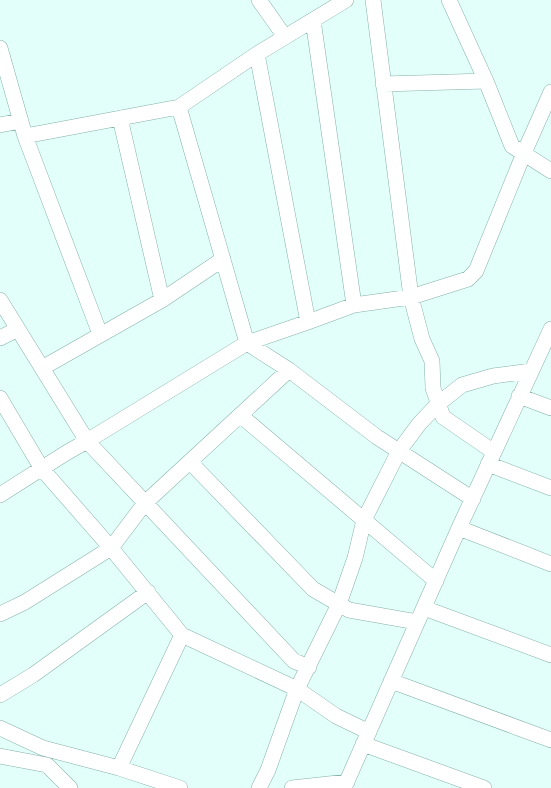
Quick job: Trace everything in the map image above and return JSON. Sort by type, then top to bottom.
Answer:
[{"type":"street","points":[[259,0],[285,37]]},
{"type":"street","points":[[25,136],[179,106],[257,54],[346,0]]},
{"type":"street","points":[[373,0],[410,297],[422,338],[432,361],[433,388],[438,404],[443,417],[491,458],[551,488]]},
{"type":"street","points":[[449,0],[486,81],[512,146],[551,172]]},
{"type":"street","points":[[313,20],[354,305]]},
{"type":"street","points":[[0,51],[25,136],[100,334]]},
{"type":"street","points":[[257,54],[308,322]]},
{"type":"street","points":[[383,84],[486,81]]},
{"type":"street","points":[[0,495],[247,343],[354,305],[410,297],[468,279],[476,271],[524,153],[551,92]]},
{"type":"street","points":[[179,106],[247,343],[289,370],[377,437],[473,499]]},
{"type":"street","points":[[120,118],[162,300]]},
{"type":"street","points":[[0,125],[21,121]]},
{"type":"street","points":[[42,368],[162,300],[223,259]]},
{"type":"street","points":[[0,300],[87,442],[294,661],[308,667]]},
{"type":"street","points":[[0,338],[18,329]]},
{"type":"street","points":[[292,788],[345,785],[459,528],[551,329]]},
{"type":"street","points":[[0,614],[25,602],[112,548],[145,503],[289,370]]},
{"type":"street","points":[[259,788],[268,770],[297,689],[339,604],[355,558],[364,520],[399,451],[419,424],[438,404],[462,385],[493,376],[531,371]]},
{"type":"street","points":[[519,396],[551,408]]},
{"type":"street","points":[[0,398],[42,469],[112,548],[182,635],[297,689],[366,738],[484,788]]},
{"type":"street","points":[[240,415],[436,581]]},
{"type":"street","points":[[190,462],[313,589],[349,610],[417,622]]},
{"type":"street","points":[[459,528],[551,564]]},
{"type":"street","points":[[0,696],[32,675],[148,592]]},
{"type":"street","points":[[424,608],[551,655]]},
{"type":"street","points":[[119,768],[182,635]]},
{"type":"street","points":[[391,681],[551,740]]},
{"type":"street","points":[[0,728],[43,748],[119,768],[180,788]]},
{"type":"street","points":[[47,766],[57,752]]},
{"type":"street","points":[[0,756],[47,766],[70,788]]}]
